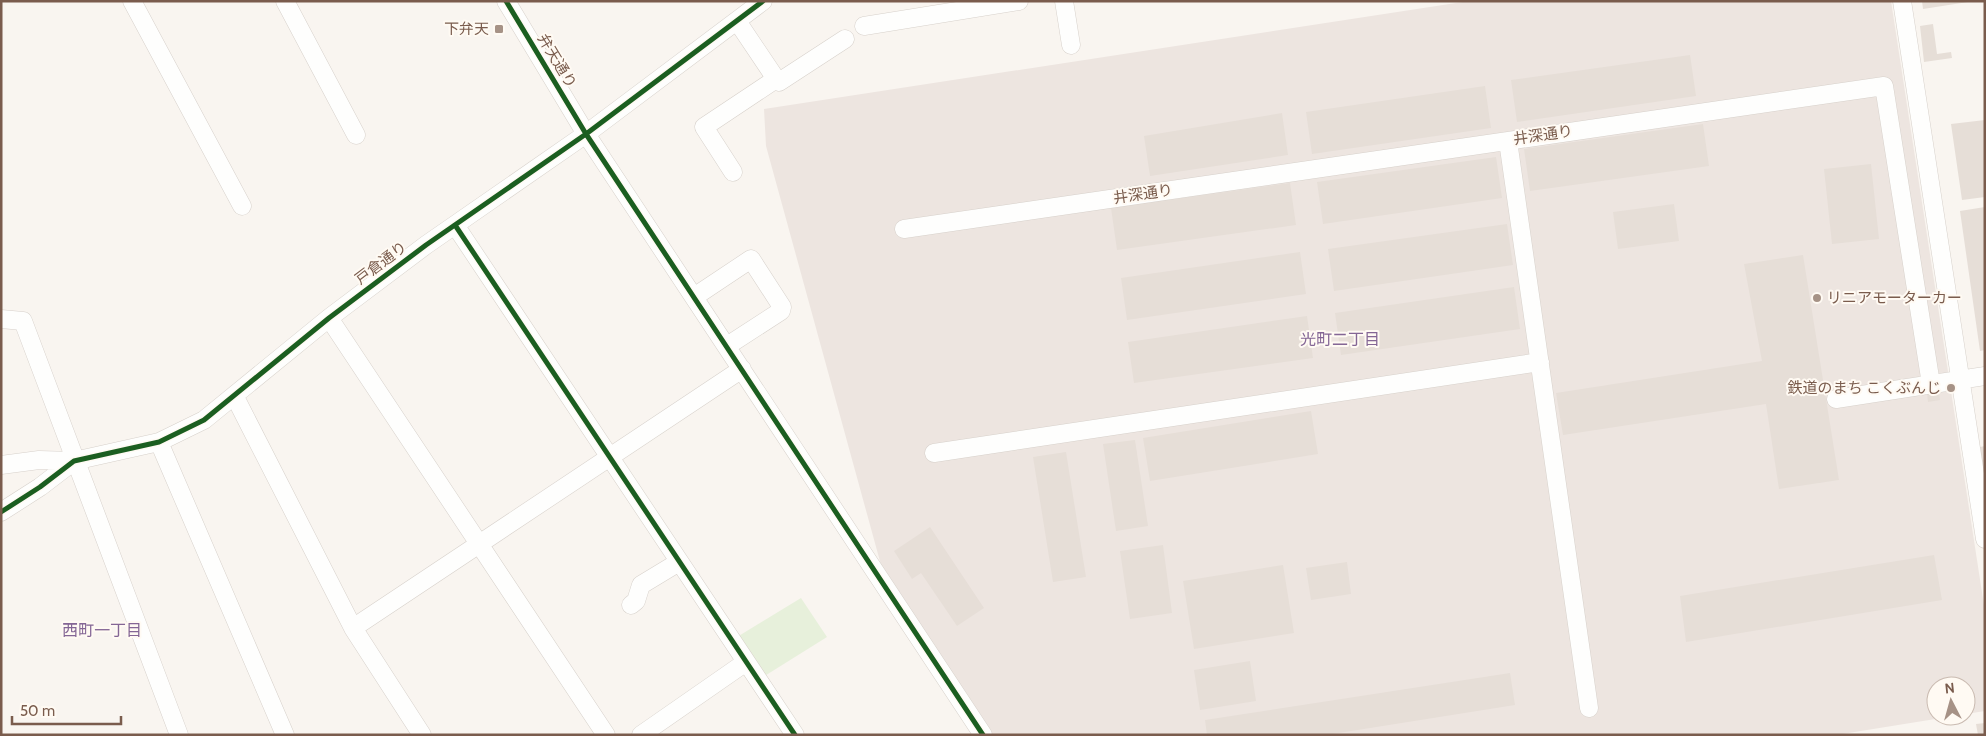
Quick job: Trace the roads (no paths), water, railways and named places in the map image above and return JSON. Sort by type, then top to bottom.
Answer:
[{"type":"street","points":[[132,1],[242,206]]},
{"type":"street","points":[[285,1],[356,135]]},
{"type":"street","name":"弁天通り","points":[[506,1],[586,134],[983,735]]},
{"type":"street","points":[[864,26],[1019,1]]},
{"type":"street","points":[[1064,1],[1071,45]]},
{"type":"street","points":[[1902,1],[1960,380],[1983,515],[1985,539]]},
{"type":"street","name":"戸倉通り","points":[[1,512],[40,488],[74,461],[159,442],[204,420],[329,318],[455,225],[586,134],[760,2]]},
{"type":"street","points":[[737,21],[779,82],[845,39]]},
{"type":"street","points":[[733,172],[704,127],[776,79]]},
{"type":"street","name":"井深通り","points":[[904,229],[1884,86],[1931,384]]},
{"type":"street","points":[[1508,140],[1589,708]]},
{"type":"street","points":[[455,225],[793,734]]},
{"type":"street","points":[[694,297],[751,259],[782,307],[781,311],[727,346]]},
{"type":"street","points":[[329,318],[606,735]]},
{"type":"street","points":[[1,319],[23,322],[179,735]]},
{"type":"street","points":[[934,453],[1540,362]]},
{"type":"street","points":[[353,628],[742,369]]},
{"type":"street","points":[[1836,399],[1985,376]]},
{"type":"street","points":[[234,397],[353,628],[422,735]]},
{"type":"street","points":[[159,442],[286,735]]},
{"type":"street","points":[[1,465],[39,460],[74,461]]},
{"type":"street","points":[[631,605],[636,601],[641,586],[680,562]]},
{"type":"street","points":[[641,735],[746,662]]},
{"type":"place","name":"下弁天","points":[[499,29]]},
{"type":"place","name":"リニアモーターカー","points":[[1817,298]]},
{"type":"place","name":"鉄道のまち こくぶんじ","points":[[1951,388]]},
{"type":"district","name":"光町二丁目","points":[[1340,339]]},
{"type":"district","name":"西町一丁目","points":[[102,630]]}]
